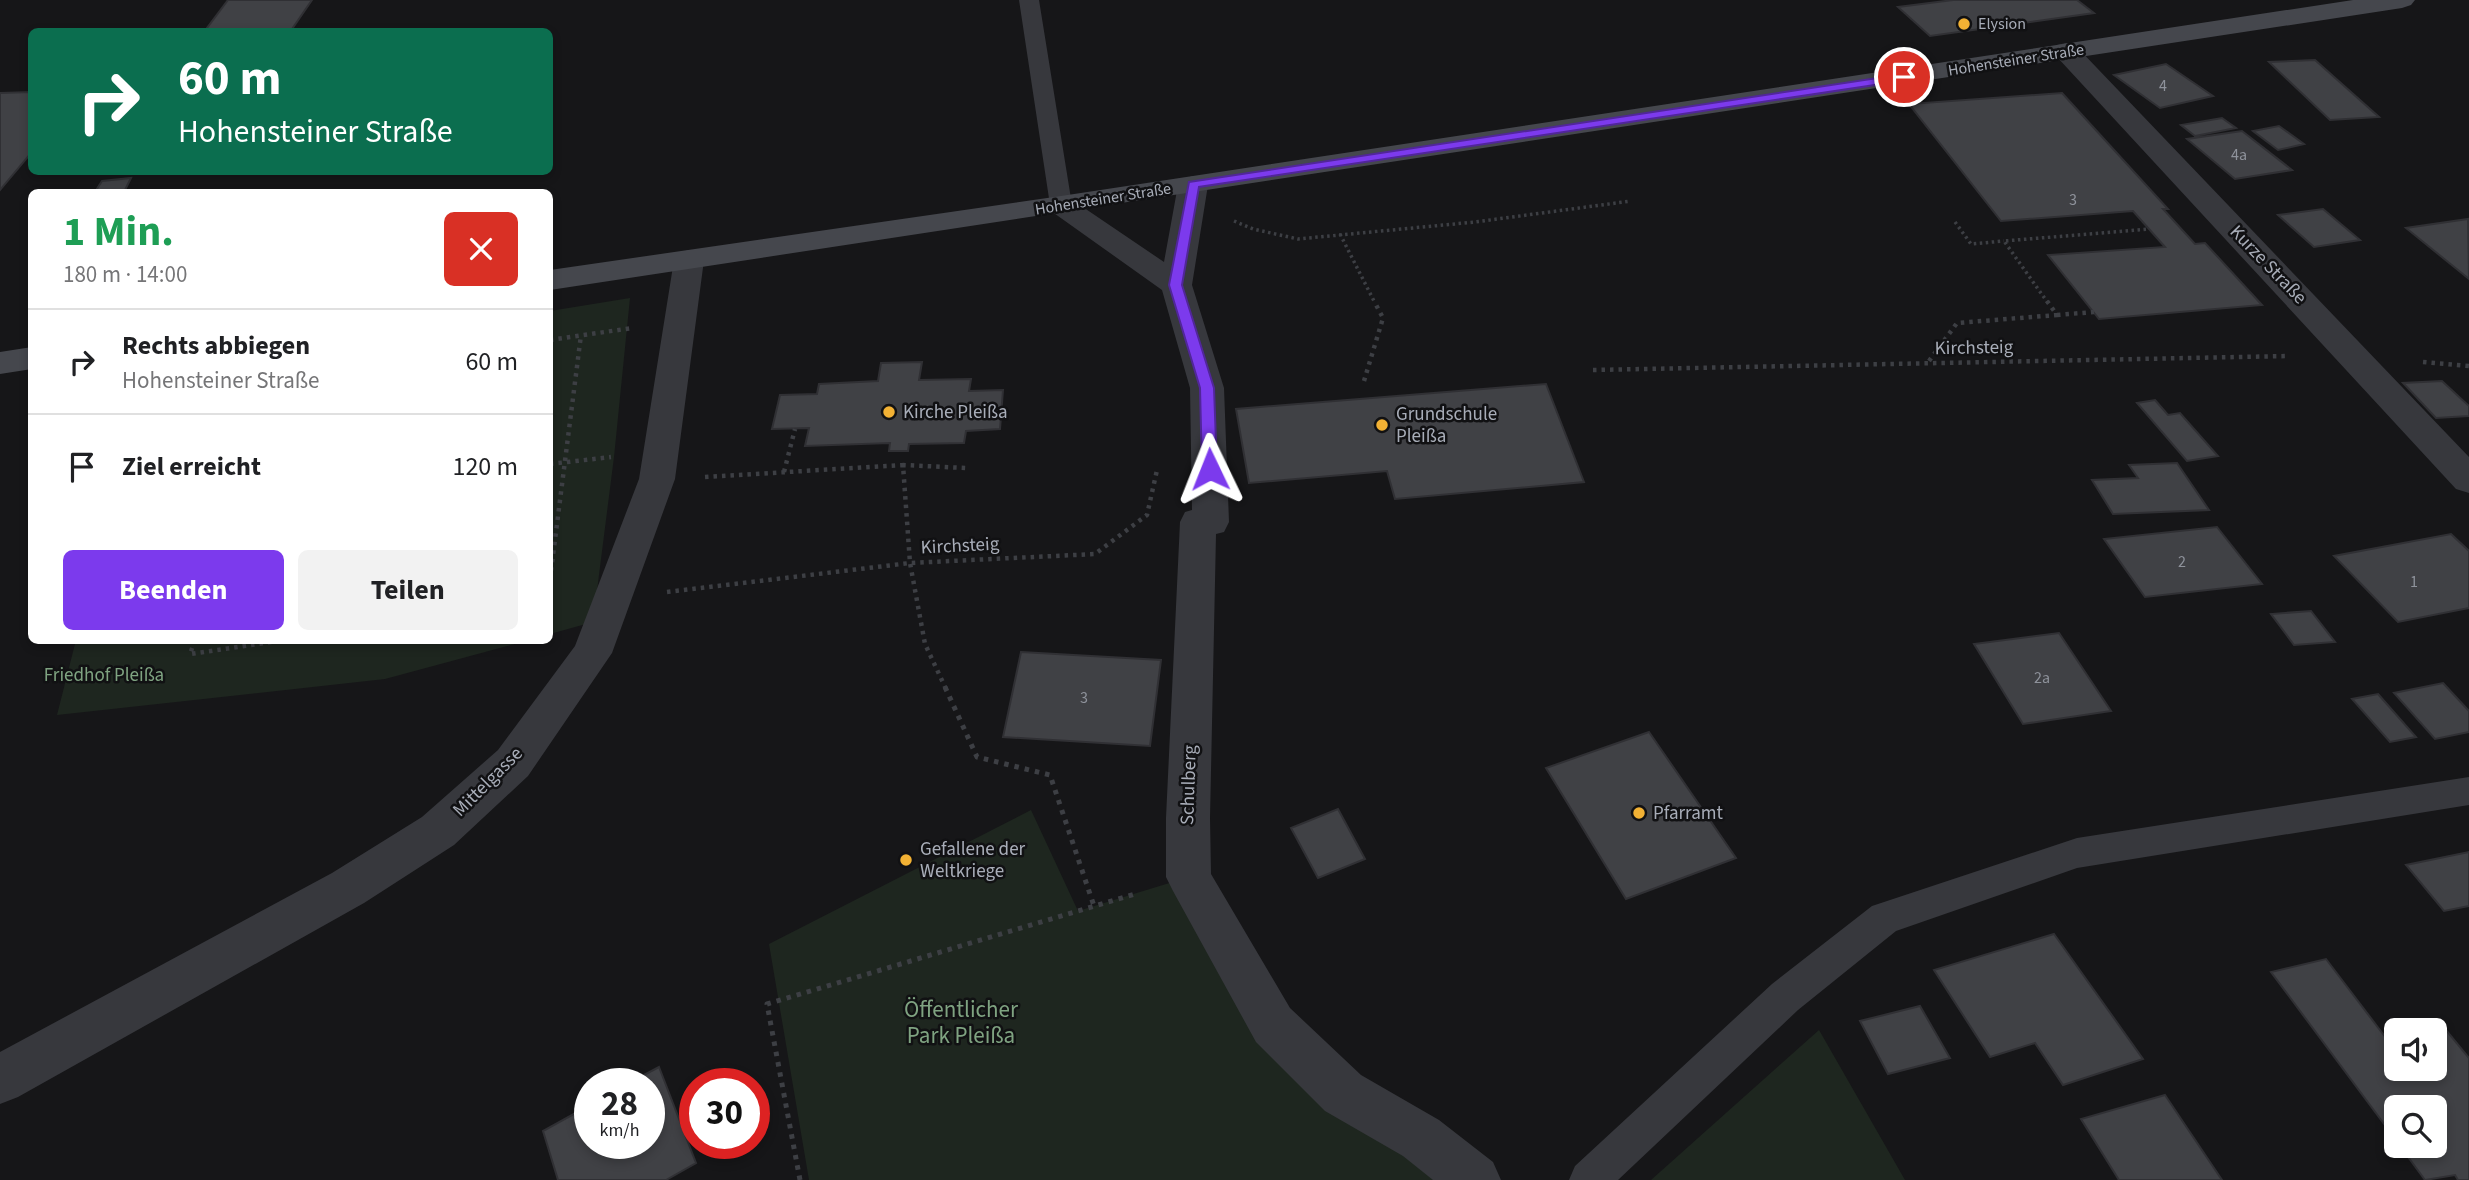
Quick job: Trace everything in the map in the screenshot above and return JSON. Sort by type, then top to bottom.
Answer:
[{"type":"main road","name":"Hohensteiner Straße","points":[[553,280],[1061,205],[2402,0]]},
{"type":"main road","points":[[0,363],[28,359]]},
{"type":"street","name":"Kurze Straße","points":[[2066,51],[2469,480]]},
{"type":"street","name":"Schulberg","points":[[1193,185],[1176,285],[1207,388],[1212,522],[1198,522],[1188,818],[1189,877],[1273,1025],[1343,1093],[1421,1138],[1475,1180]]},
{"type":"street","points":[[1061,205],[1176,285]]},
{"type":"street","name":"Mittelgasse","points":[[0,1079],[348,888],[438,831],[513,763],[592,653],[615,598],[657,480],[690,260]]},
{"type":"lane","points":[[1029,0],[1061,205]]},
{"type":"lane","points":[[1606,1174],[1785,997],[1885,918],[2077,853],[2469,791]]},
{"type":"path","points":[[1193,185],[1215,214],[1254,229],[1298,239],[1475,222],[1631,201]]},
{"type":"path","points":[[1955,222],[1971,244],[2149,229]]},
{"type":"path","points":[[1340,234],[1383,318],[1364,381]]},
{"type":"path","points":[[2004,241],[2057,315]]},
{"type":"path","points":[[1929,362],[1957,323],[2094,312]]},
{"type":"path","points":[[553,340],[681,320]]},
{"type":"path","points":[[553,556],[581,335]]},
{"type":"path","name":"Kirchsteig","points":[[1593,370],[2355,356]]},
{"type":"path","points":[[784,472],[795,429]]},
{"type":"path","points":[[553,464],[614,457],[657,480],[903,465],[966,468]]},
{"type":"path","points":[[903,465],[909,563],[925,643],[977,757],[1051,775],[1094,906]]},
{"type":"path","name":"Kirchsteig","points":[[615,598],[909,563],[1095,554],[1147,515],[1158,466]]},
{"type":"path","points":[[194,644],[190,654],[261,644]]},
{"type":"path","points":[[800,1180],[767,1004],[1189,877]]},
{"type":"green space","points":[[630,298],[614,457],[593,622],[553,633],[553,311]]},
{"type":"green space","name":"Friedhof Pleißa","points":[[75,644],[515,644],[385,679],[57,715]]},
{"type":"green space","name":"Öffentlicher Park Pleißa","points":[[1031,810],[1078,911],[1189,877],[1318,1069],[1472,1180],[809,1180],[769,944]]},
{"type":"green space","points":[[1819,1030],[1905,1180],[1651,1180]]},
{"type":"building","points":[[228,0],[312,0],[293,28],[207,28]]},
{"type":"building","name":"Elysion","points":[[1953,0],[2077,0],[2094,13],[1930,36],[1898,7]]},
{"type":"building","points":[[2315,60],[2379,117],[2330,120],[2269,62]]},
{"type":"building","points":[[2166,64],[2213,96],[2160,108],[2114,75]]},
{"type":"building","points":[[28,92],[28,157],[0,190],[0,93]]},
{"type":"building","points":[[2062,93],[2168,209],[2163,209],[2195,244],[2205,243],[2262,305],[2099,319],[2048,255],[2165,247],[2133,211],[2001,221],[1909,104]]},
{"type":"building","points":[[2222,118],[2236,128],[2195,136],[2181,125]]},
{"type":"building","points":[[2279,126],[2304,144],[2278,150],[2253,131]]},
{"type":"building","points":[[2242,131],[2292,170],[2235,179],[2187,139]]},
{"type":"building","points":[[131,178],[126,189],[97,189],[102,181]]},
{"type":"building","points":[[2323,209],[2360,240],[2314,247],[2278,215]]},
{"type":"building","points":[[2468,219],[2469,279],[2406,228]]},
{"type":"building","name":"Kirche Pleißa","points":[[922,362],[919,380],[971,379],[969,391],[1003,390],[1000,429],[966,431],[964,443],[909,444],[908,451],[889,451],[890,443],[805,446],[809,428],[772,429],[780,395],[817,394],[819,384],[878,381],[881,363]]},
{"type":"building","points":[[2442,381],[2469,406],[2469,416],[2436,418],[2403,383]]},
{"type":"building","name":"Grundschule Pleißa","points":[[1546,384],[1584,482],[1395,499],[1387,471],[1249,483],[1236,409]]},
{"type":"building","points":[[2155,400],[2168,415],[2180,413],[2218,456],[2187,461],[2137,403]]},
{"type":"building","points":[[2177,463],[2209,510],[2113,514],[2092,480],[2138,478],[2129,465]]},
{"type":"building","points":[[2217,527],[2262,584],[2145,597],[2104,539]]},
{"type":"building","points":[[2451,534],[2469,551],[2469,608],[2398,622],[2334,556]]},
{"type":"building","points":[[2311,611],[2335,642],[2294,645],[2271,614]]},
{"type":"building","points":[[2059,633],[2111,711],[2023,724],[1974,644]]},
{"type":"building","points":[[1021,652],[1161,660],[1150,746],[1003,737]]},
{"type":"building","points":[[2443,683],[2469,711],[2469,732],[2435,739],[2394,693]]},
{"type":"building","points":[[2378,694],[2416,737],[2390,742],[2352,699]]},
{"type":"building","name":"Pfarramt","points":[[1649,732],[1736,858],[1626,899],[1546,768]]},
{"type":"building","points":[[1338,809],[1365,859],[1318,878],[1291,828]]},
{"type":"building","points":[[2469,852],[2469,906],[2444,911],[2406,865]]},
{"type":"building","points":[[2054,934],[2143,1059],[2063,1085],[2035,1043],[1990,1057],[1934,970]]},
{"type":"building","points":[[2326,959],[2384,1035],[2384,1081],[2447,1081],[2447,1031],[2469,1058],[2469,1180],[2458,1180],[2455,1175],[2425,1180],[2409,1158],[2447,1158],[2447,1095],[2384,1095],[2384,1124],[2271,972]]},
{"type":"building","points":[[1920,1006],[1950,1058],[1888,1074],[1860,1021]]},
{"type":"building","points":[[665,1083],[679,1119],[679,1159],[694,1159],[696,1163],[666,1180],[558,1180],[543,1131],[574,1114],[574,1159],[665,1159]]},
{"type":"building","points":[[2165,1095],[2222,1180],[2119,1180],[2081,1119]]},
{"type":"place","name":"Elysion","points":[[1964,24]]},
{"type":"place","name":"Kirche Pleißa","points":[[889,412]]},
{"type":"place","name":"Grundschule Pleißa","points":[[1382,425]]},
{"type":"place","name":"Pfarramt","points":[[1639,813]]},
{"type":"place","name":"Gefallene der Weltkriege","points":[[906,860]]},
{"type":"route","points":[[1210,469],[1207,388],[1176,285],[1193,185],[1904,77]]}]
